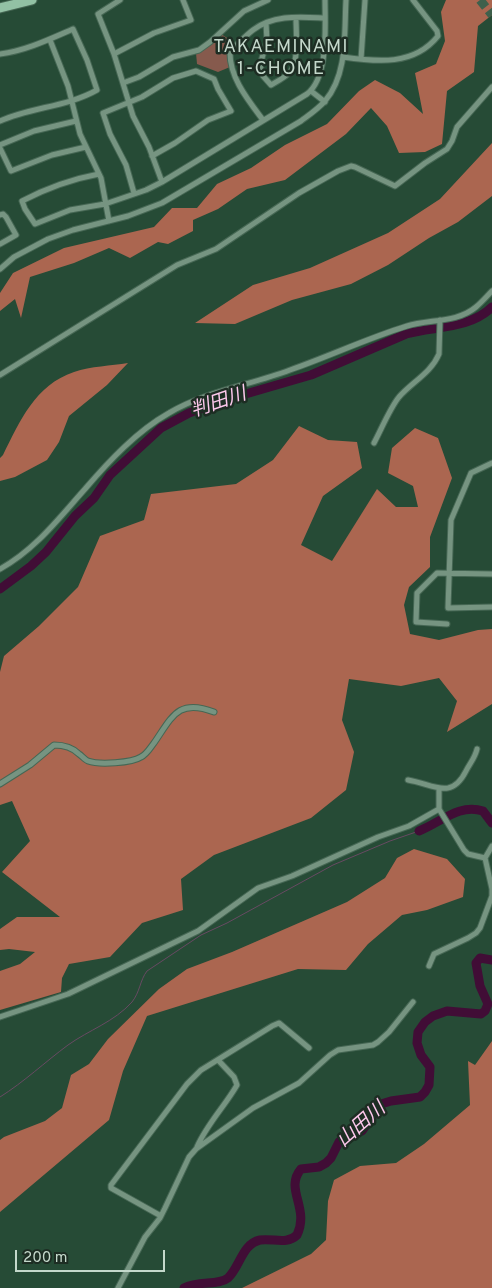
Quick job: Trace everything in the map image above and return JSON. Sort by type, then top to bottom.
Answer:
[{"type":"street","points":[[0,8],[32,0]]},
{"type":"street","points":[[120,0],[98,14],[114,54],[129,103],[162,182]]},
{"type":"street","points":[[114,54],[154,33],[191,20],[183,0]]},
{"type":"street","points":[[123,83],[139,77],[173,57],[199,50],[244,12],[268,0]]},
{"type":"street","points":[[100,174],[62,183],[22,201],[25,209],[35,224],[70,210],[105,204],[162,182],[311,91],[323,64],[325,0]]},
{"type":"street","points":[[0,268],[14,257],[48,239],[73,230],[128,216],[162,203],[301,121],[325,102],[336,83],[343,57],[346,0]]},
{"type":"street","points":[[361,59],[365,0]]},
{"type":"street","points":[[343,57],[390,61],[401,60],[422,50],[435,40],[438,36],[438,31],[413,0]]},
{"type":"street","points":[[263,120],[241,88],[232,66],[230,51],[252,31],[266,23],[286,18],[325,18]]},
{"type":"street","points":[[266,23],[268,41],[260,65],[263,76],[271,85],[288,74],[293,68],[295,60],[296,18]]},
{"type":"street","points":[[0,54],[8,54],[50,40],[73,29],[87,60],[97,90],[71,100],[0,121]]},
{"type":"street","points":[[50,40],[71,100],[76,122],[100,174],[109,221]]},
{"type":"street","points":[[134,193],[126,165],[110,134],[103,113],[153,91],[173,78],[196,71],[214,79],[231,111],[208,120],[152,156]]},
{"type":"street","points":[[0,375],[177,266],[216,249],[299,193],[338,171],[351,166],[355,167],[395,186],[447,149],[457,127],[492,87]]},
{"type":"street","points":[[311,91],[325,102]]},
{"type":"street","points":[[76,122],[34,131],[0,147],[11,171],[52,155],[86,147]]},
{"type":"street","points":[[0,215],[3,214],[6,217],[16,235],[0,244]]},
{"type":"street","points":[[0,569],[17,559],[53,526],[90,483],[144,428],[169,413],[198,400],[291,370],[408,325],[440,322],[470,312],[492,290]]},
{"type":"street","points":[[374,443],[398,398],[423,376],[437,359],[439,354],[440,322]]},
{"type":"street","points":[[492,463],[471,473],[451,520],[448,608],[492,607]]},
{"type":"street","points":[[447,624],[416,622],[417,594],[437,573],[492,574]]},
{"type":"street","points":[[0,784],[30,765],[54,745],[70,748],[88,761],[123,763],[142,757],[181,709],[196,707],[214,712]]},
{"type":"street","points":[[408,780],[439,789],[455,786],[460,783],[475,757],[477,749]]},
{"type":"street","points":[[439,789],[439,808],[464,850],[468,854],[485,858]]},
{"type":"street","points":[[0,1017],[68,994],[198,931],[258,888],[323,863],[327,859],[360,844],[409,826],[439,808]]},
{"type":"street","points":[[429,966],[434,954],[468,938],[480,928],[492,896],[485,858],[492,846]]},
{"type":"street","points":[[196,1149],[253,1108],[300,1083],[338,1050],[373,1045],[378,1042],[389,1032],[413,1002]]},
{"type":"street","points":[[161,1216],[111,1188],[187,1084],[201,1070],[272,1026],[279,1024],[309,1048]]},
{"type":"street","points":[[118,1288],[144,1238],[161,1216],[189,1157],[238,1085],[234,1077],[218,1060]]},
{"type":"shaded area","points":[[446,0],[492,0],[492,15],[478,26],[474,72],[447,91],[442,144],[425,152],[399,153],[387,126],[371,108],[346,134],[285,180],[247,189],[218,209],[193,220],[193,231],[168,244],[158,242],[130,258],[109,248],[74,263],[30,277],[21,318],[15,299],[0,311],[0,293],[13,273],[64,248],[154,227],[172,208],[197,208],[217,184],[251,168],[285,145],[327,124],[359,91],[375,80],[400,93],[423,114],[415,73],[436,64],[445,41],[441,12]]},
{"type":"shaded area","points":[[221,34],[235,43],[228,52],[230,67],[218,72],[197,64],[196,53]]},
{"type":"shaded area","points":[[492,143],[492,196],[458,222],[429,238],[388,265],[351,284],[292,300],[235,324],[195,323],[253,285],[310,268],[388,233],[440,199]]},
{"type":"shaded area","points":[[128,363],[107,385],[69,416],[59,442],[47,460],[15,477],[0,481],[0,458],[23,417],[39,395],[60,378],[74,372],[94,367]]},
{"type":"shaded area","points":[[299,426],[328,440],[357,442],[362,468],[323,496],[301,545],[332,561],[377,489],[396,507],[418,507],[413,486],[388,473],[392,448],[415,428],[438,438],[452,478],[430,537],[430,567],[409,587],[404,605],[410,634],[439,640],[478,630],[492,629],[492,704],[447,732],[457,701],[439,678],[401,686],[349,679],[342,720],[354,752],[346,790],[311,818],[214,855],[181,879],[183,910],[142,923],[110,957],[69,964],[62,978],[61,992],[0,1010],[0,971],[20,964],[35,952],[9,949],[0,950],[0,929],[17,917],[60,917],[2,872],[30,841],[12,801],[0,805],[0,672],[4,656],[39,626],[78,587],[100,536],[144,520],[151,494],[236,484],[273,460]]},
{"type":"shaded area","points":[[414,849],[447,859],[465,879],[463,897],[427,910],[402,915],[368,944],[346,970],[298,969],[147,1016],[123,1071],[109,1120],[0,1212],[0,1140],[45,1121],[62,1108],[71,1075],[89,1064],[108,1039],[159,989],[187,969],[232,952],[347,902],[385,878],[397,858]]},
{"type":"shaded area","points":[[492,1041],[492,1288],[242,1288],[311,1254],[326,1240],[328,1201],[334,1180],[360,1166],[396,1163],[424,1144],[470,1105],[468,1061],[475,1065]]},
{"type":"waterway","name":"判田川","points":[[0,589],[31,566],[46,552],[75,516],[94,498],[110,475],[161,428],[189,413],[225,400],[311,375],[406,334],[463,323],[483,314],[492,307]]},
{"type":"waterway","points":[[419,831],[450,815],[474,809],[483,811],[492,823]]},
{"type":"waterway","points":[[0,1097],[68,1045],[125,1009],[135,998],[147,971],[201,935],[227,923],[333,865],[419,831]]},
{"type":"waterway","name":"山田川","points":[[184,1288],[196,1284],[219,1282],[228,1278],[245,1251],[254,1242],[260,1240],[289,1240],[297,1235],[301,1216],[296,1192],[296,1176],[301,1169],[319,1167],[326,1163],[331,1158],[339,1142],[346,1136],[362,1131],[381,1104],[420,1097],[425,1092],[429,1085],[430,1067],[421,1055],[417,1043],[418,1032],[425,1022],[433,1016],[447,1011],[481,1014],[485,1011],[488,1004],[480,986],[476,963],[480,958],[492,960]]},
{"type":"tunnel","points":[[480,0],[492,15]]},
{"type":"district","name":"TAKAEMINAMI 1-CHOME","points":[[281,59]]}]
